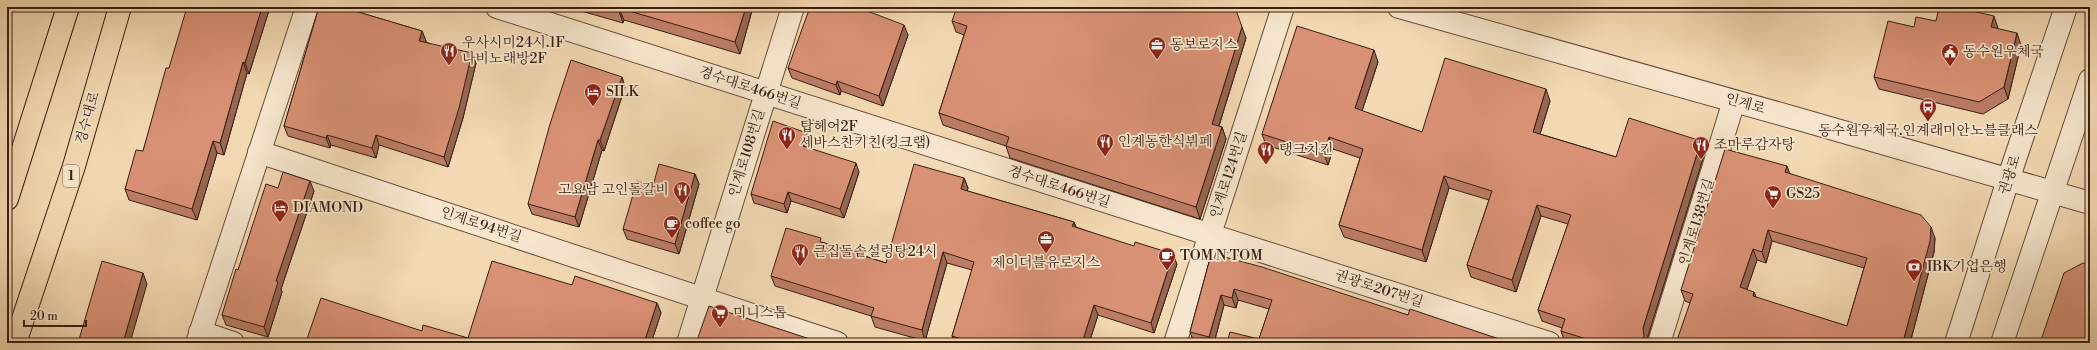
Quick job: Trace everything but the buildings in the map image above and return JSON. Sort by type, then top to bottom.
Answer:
[{"type":"main road","points":[[7,199],[68,7]]},
{"type":"main road","name":"경수대로","points":[[15,343],[74,166],[120,7]]},
{"type":"street","points":[[233,343],[199,338],[307,7]]},
{"type":"street","name":"경수대로466번길","points":[[497,7],[1210,235]]},
{"type":"street","name":"인계로108번길","points":[[688,343],[793,7]]},
{"type":"street","name":"인계로124번길","points":[[1175,343],[1283,7]]},
{"type":"street","name":"인계로","points":[[1399,7],[2090,203]]},
{"type":"street","name":"권광로","points":[[1956,343],[2008,180],[2066,7]]},
{"type":"street","points":[[2002,343],[2090,80]]},
{"type":"street","name":"인계로138번길","points":[[1659,343],[1734,101]]},
{"type":"street","name":"인계로94번길","points":[[259,152],[702,298]]},
{"type":"street","name":"권광로207번길","points":[[1210,235],[1549,343]]},
{"type":"street","points":[[702,298],[837,343]]},
{"type":"place","name":"동보로지스","points":[[1157,60]]},
{"type":"place","name":"우사시미24시.1F 나비노래방2F","points":[[449,66]]},
{"type":"place","name":"동수원우체국","points":[[1950,67]]},
{"type":"place","name":"SILK","points":[[593,107]]},
{"type":"place","name":"동수원우체국.인계래미안노블클래스","points":[[1928,122]]},
{"type":"place","name":"탑헤어2F 세바스찬키친(킹크랩)","points":[[787,150]]},
{"type":"place","name":"인계동한식뷔페","points":[[1105,157]]},
{"type":"place","name":"조마루감자탕","points":[[1701,160]]},
{"type":"place","name":"탱크치킨","points":[[1266,165]]},
{"type":"place","name":"고요남 고인돌갈비","points":[[682,205]]},
{"type":"place","name":"GS25","points":[[1773,209]]},
{"type":"place","name":"DIAMOND","points":[[280,223]]},
{"type":"place","name":"coffee go","points":[[672,239]]},
{"type":"place","name":"제이더블유로지스","points":[[1046,254]]},
{"type":"place","name":"큰집돌솥설렁탕24시","points":[[800,267]]},
{"type":"place","name":"TOM N TOM","points":[[1167,271]]},
{"type":"place","name":"IBK기업은행","points":[[1914,282]]},
{"type":"place","name":"미니스톱","points":[[720,328]]}]
